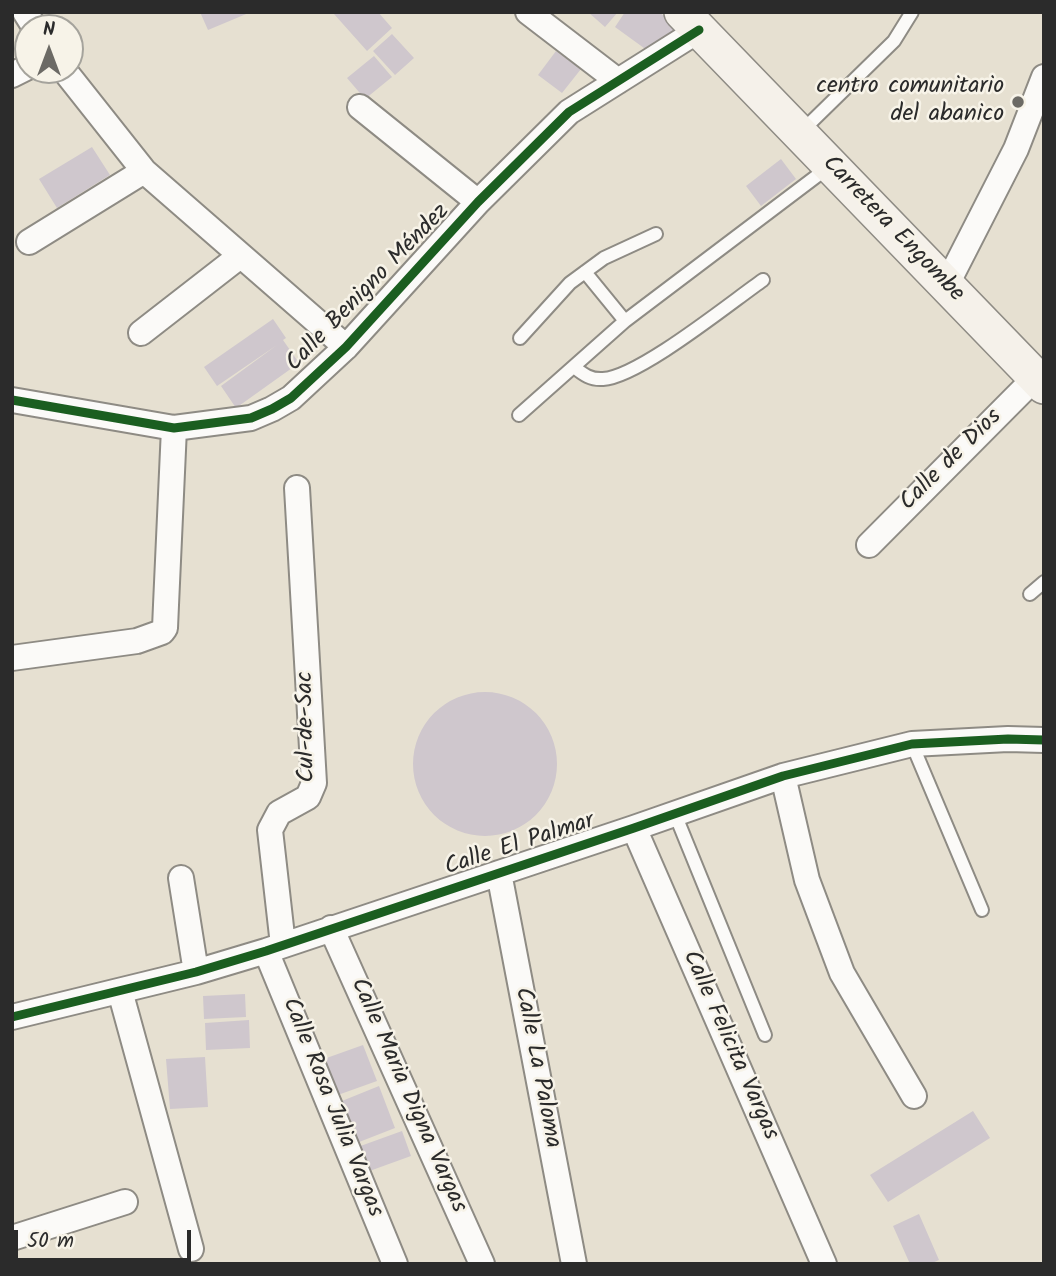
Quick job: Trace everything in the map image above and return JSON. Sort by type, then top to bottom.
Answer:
[{"type":"street","points":[[528,12],[618,81]]},
{"type":"street","name":"Calle Benigno Méndez","points":[[12,400],[174,428],[251,418],[272,409],[291,398],[346,347],[478,202],[569,112],[618,81],[691,21]]},
{"type":"street","name":"Carretera Engombe","points":[[691,21],[1040,382]]},
{"type":"street","points":[[946,286],[1016,149],[1044,77]]},
{"type":"street","points":[[75,84],[144,171],[346,347]]},
{"type":"street","points":[[359,107],[478,202]]},
{"type":"street","points":[[29,242],[144,171]]},
{"type":"street","points":[[141,332],[240,256]]},
{"type":"street","name":"Calle de Dios","points":[[869,545],[1040,382]]},
{"type":"street","points":[[12,658],[137,641],[162,632],[165,628],[174,428]]},
{"type":"street","name":"Cul-de-Sac","points":[[275,948],[270,830],[279,813],[308,797],[314,783],[297,488]]},
{"type":"street","name":"Calle El Palmar","points":[[12,1017],[196,972],[275,948],[783,776],[912,744],[1008,738],[1044,740]]},
{"type":"street","points":[[783,776],[807,880],[842,973],[914,1096]]},
{"type":"street","name":"Calle Felicita Vargas","points":[[634,828],[824,1264]]},
{"type":"street","name":"Calle La Paloma","points":[[499,873],[574,1264]]},
{"type":"street","points":[[180,878],[196,972]]},
{"type":"street","name":"Calle Maria Digna Vargas","points":[[331,928],[482,1264]]},
{"type":"street","name":"Calle Rosa Julia Vargas","points":[[275,948],[395,1264]]},
{"type":"street","points":[[120,991],[191,1249]]},
{"type":"street","points":[[12,1238],[125,1202]]},
{"type":"lane","points":[[799,133],[894,41],[912,12]]},
{"type":"lane","points":[[520,415],[625,321],[830,166]]},
{"type":"lane","points":[[520,338],[570,283],[604,258],[656,234]]},
{"type":"lane","points":[[585,272],[625,321]]},
{"type":"lane","points":[[574,367],[587,377],[603,379],[624,373],[684,338],[763,280]]},
{"type":"lane","points":[[1030,594],[1044,582]]},
{"type":"lane","points":[[912,744],[982,910]]},
{"type":"lane","points":[[675,814],[765,1035]]},
{"type":"building","points":[[200,12],[251,12],[208,30]]},
{"type":"building","points":[[378,12],[392,28],[367,51],[334,14]]},
{"type":"building","points":[[588,12],[618,12],[605,27]]},
{"type":"building","points":[[625,12],[659,12],[677,26],[655,56],[615,27]]},
{"type":"building","points":[[392,34],[414,58],[395,75],[373,51]]},
{"type":"building","points":[[556,51],[581,69],[562,93],[538,75]]},
{"type":"building","points":[[374,56],[392,77],[365,99],[347,78]]},
{"type":"building","points":[[92,147],[110,175],[57,208],[39,179]]},
{"type":"building","points":[[781,159],[796,179],[761,206],[746,186]]},
{"type":"building","points":[[273,319],[299,363],[236,408],[221,386],[277,345],[217,386],[204,367]]},
{"type":"building","points":[[485,692],[513,698],[536,713],[551,736],[557,764],[551,792],[536,815],[513,830],[485,836],[457,830],[434,815],[419,792],[413,764],[419,736],[434,713],[457,698]]},
{"type":"building","points":[[245,994],[246,1017],[204,1019],[203,996]]},
{"type":"building","points":[[249,1020],[250,1048],[206,1050],[205,1023]]},
{"type":"building","points":[[363,1045],[377,1081],[335,1096],[321,1060]]},
{"type":"building","points":[[205,1057],[208,1107],[170,1109],[166,1059]]},
{"type":"building","points":[[379,1086],[395,1128],[354,1144],[337,1103]]},
{"type":"building","points":[[973,1111],[990,1138],[888,1202],[870,1175]]},
{"type":"building","points":[[402,1131],[411,1156],[364,1173],[355,1148]]},
{"type":"building","points":[[919,1214],[939,1260],[930,1264],[910,1264],[893,1226]]},
{"type":"cycle path","points":[[12,400],[174,428],[251,418],[272,409],[291,398],[346,347],[478,202],[569,112],[699,30]]},
{"type":"cycle path","points":[[12,1017],[196,972],[266,951],[783,776],[912,744],[1044,740]]},
{"type":"place","name":"centro comunitario del abanico","points":[[1018,102]]}]
